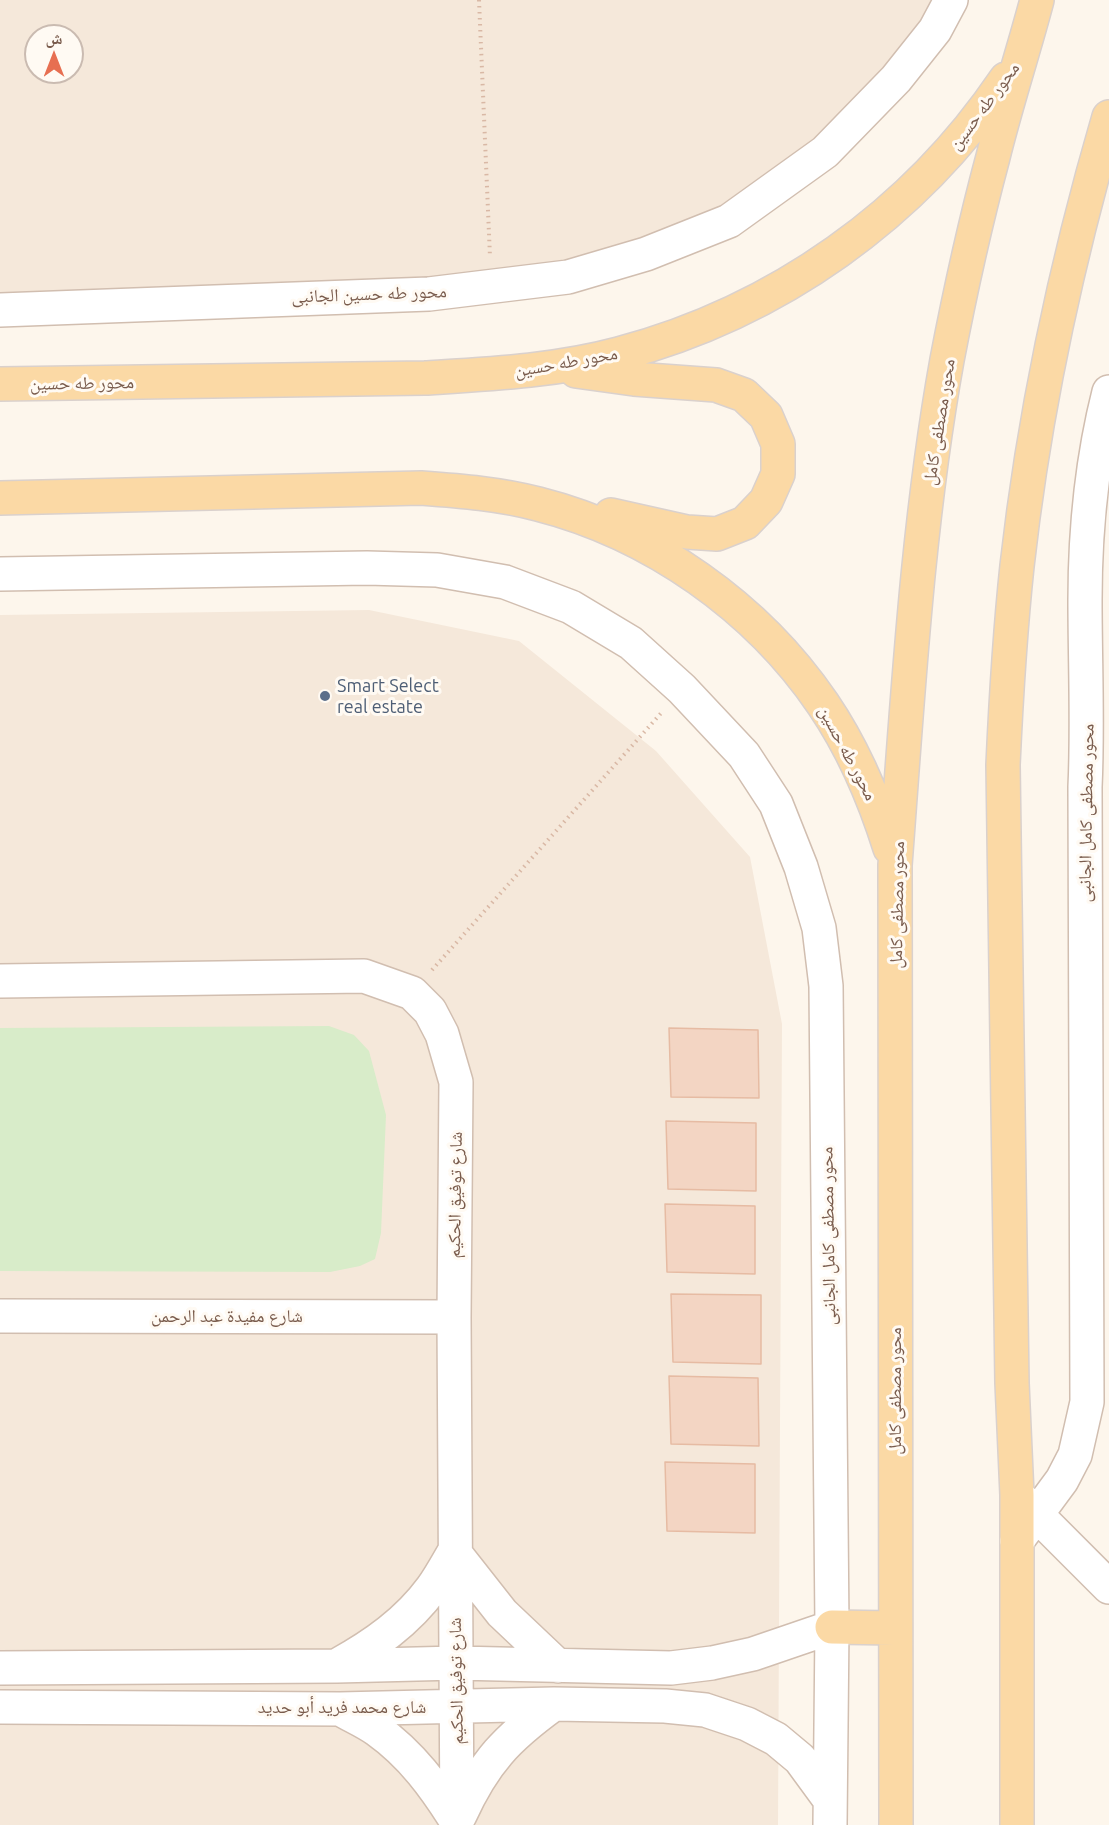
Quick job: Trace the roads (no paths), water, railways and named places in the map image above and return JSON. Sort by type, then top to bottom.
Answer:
[{"type":"main road","name":"محور مصطفى كامل","points":[[896,1825],[895,865],[923,530],[934,444],[968,257],[993,156],[1037,0]]},
{"type":"main road","name":"محور طه حسين","points":[[0,384],[425,378],[489,374],[554,367],[617,354],[679,336],[739,310],[813,268],[849,244],[899,204],[945,158],[986,109],[1022,55]]},
{"type":"main road","points":[[1017,1825],[1017,1541],[1027,1504],[1012,1371],[1003,765],[1008,666],[1030,467],[1047,369],[1067,271],[1109,117]]},
{"type":"main road","points":[[538,504],[604,514],[687,532],[717,534],[745,523],[766,501],[778,474],[778,444],[765,416],[744,395],[716,385],[634,379],[554,367]]},
{"type":"main road","name":"محور طه حسين","points":[[0,498],[421,488],[480,493],[538,504],[595,523],[648,547],[699,579],[745,615],[786,657],[829,714],[853,754],[878,808],[895,865]]},
{"type":"main road","points":[[832,1628],[895,1628]]},
{"type":"street","name":"محور طه حسين الجانبى","points":[[0,310],[429,294],[567,277],[646,254],[729,221],[825,152],[896,79],[935,30],[951,0]]},
{"type":"street","name":"محور مصطفى كامل الجانبى","points":[[1027,1504],[1062,1480],[1075,1455],[1088,1402],[1098,729],[1085,598],[1090,500],[1109,392]]},
{"type":"street","name":"محور مصطفى كامل الجانبى","points":[[0,574],[367,568],[437,570],[505,582],[571,607],[631,643],[682,689],[744,755],[776,804],[801,867],[819,928],[826,986],[832,1628],[830,1813]]},
{"type":"street","name":"شارع توفيق الحكيم","points":[[0,981],[364,976],[412,993],[430,1011],[442,1034],[456,1082],[454,1552],[457,1824]]},
{"type":"street","name":"شارع مفيدة عبد الرحمن","points":[[0,1316],[454,1317]]},
{"type":"street","points":[[1027,1504],[1109,1587]]},
{"type":"street","points":[[337,1666],[373,1645],[405,1619],[432,1588],[454,1552],[502,1612],[558,1666]]},
{"type":"street","points":[[0,1668],[457,1663],[671,1668],[712,1663],[763,1651],[832,1628]]},
{"type":"street","points":[[457,1824],[473,1787],[495,1755],[522,1726],[554,1704]]},
{"type":"street","name":"شارع محمد فريد أبو حديد","points":[[0,1707],[340,1709],[554,1704],[665,1706],[705,1710],[747,1724],[776,1739],[800,1759],[830,1813]]},
{"type":"street","points":[[340,1709],[376,1729],[408,1755],[435,1787],[457,1824]]},
{"type":"place","name":"Smart Select real estate","points":[[325,696]]}]
